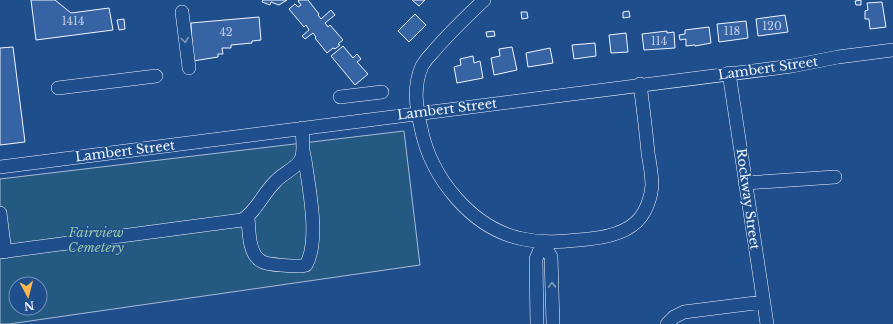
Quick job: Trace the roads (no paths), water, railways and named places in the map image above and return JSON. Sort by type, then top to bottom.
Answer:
[{"type":"street","points":[[484,0],[441,42],[423,64],[416,91],[423,140],[437,174],[458,201],[497,230],[522,239],[543,242],[562,242],[608,236],[626,229],[640,219],[650,198],[652,186],[640,84]]},
{"type":"street","points":[[182,12],[189,68]]},
{"type":"street","name":"Lambert Street","points":[[0,167],[640,84],[792,66],[838,57],[893,50]]},
{"type":"street","name":"Rockway Street","points":[[729,73],[767,324]]},
{"type":"street","points":[[58,88],[156,76]]},
{"type":"street","points":[[340,97],[382,92]]},
{"type":"street","points":[[248,216],[252,249],[256,257],[263,262],[300,266],[306,265],[309,261],[314,233],[303,151],[302,128]]},
{"type":"street","points":[[0,213],[2,252],[236,221],[248,216],[254,210],[269,187],[281,175],[298,163],[302,158],[303,151]]},
{"type":"street","points":[[745,183],[835,177]]},
{"type":"street","points":[[538,324],[536,259],[543,242]]},
{"type":"street","points":[[543,242],[551,257],[553,324]]},
{"type":"street","points":[[667,324],[674,317],[688,311],[763,302]]},
{"type":"park label","name":"Fairview Cemetery","points":[[96,240]]}]
